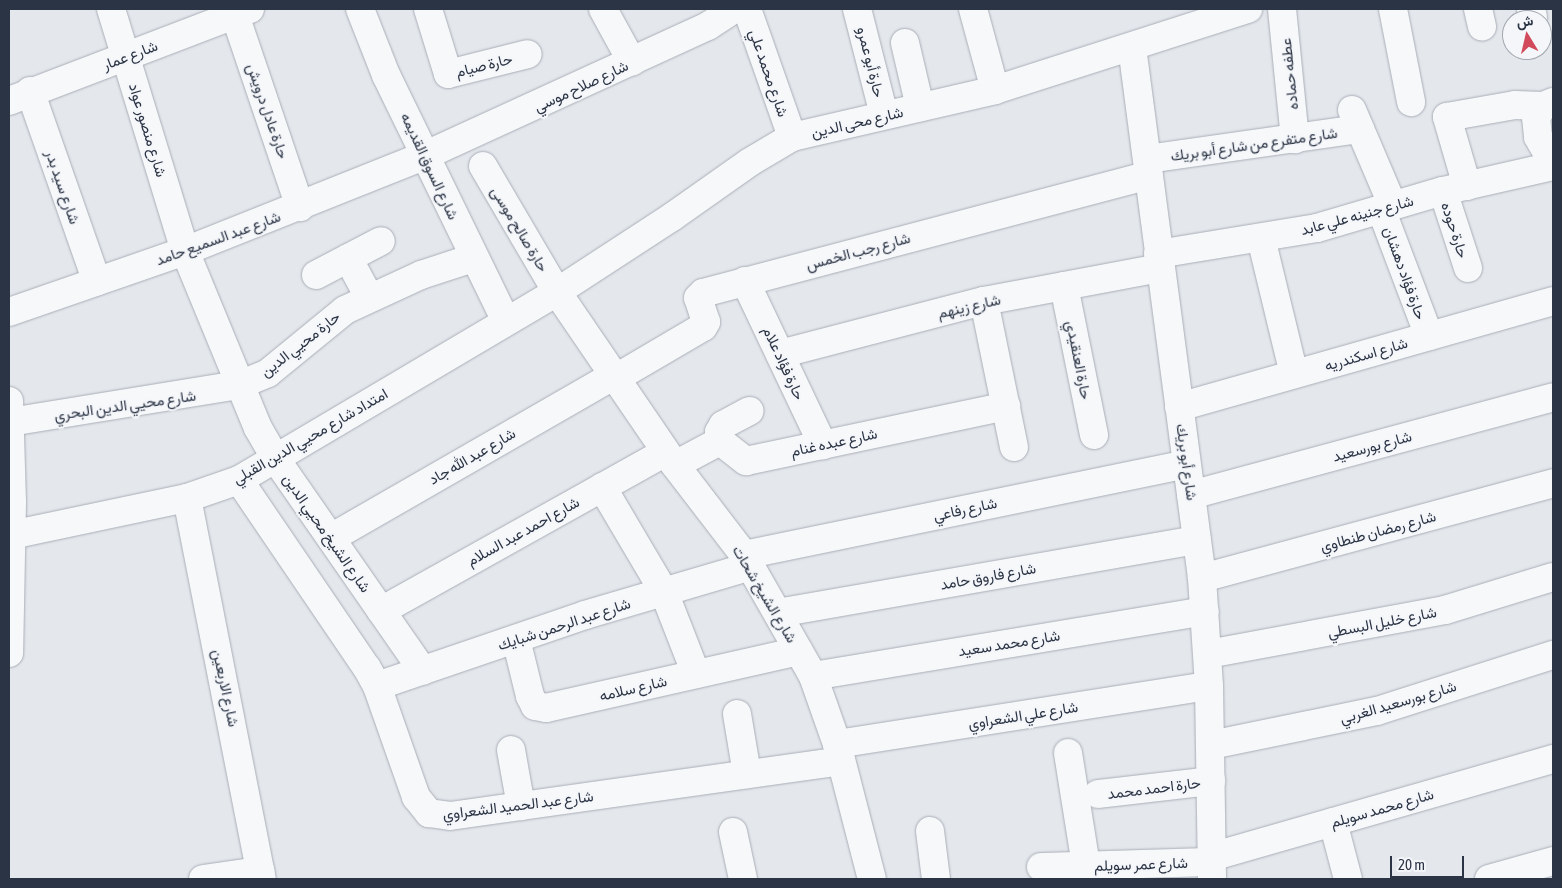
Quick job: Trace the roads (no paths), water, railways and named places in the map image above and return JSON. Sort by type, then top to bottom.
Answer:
[{"type":"street","name":"شارع منصور عواد","points":[[111,9],[186,251]]},
{"type":"street","name":"شارع السوق القديمه","points":[[360,9],[424,156],[473,258],[506,321]]},
{"type":"street","name":"حارة صيام","points":[[428,9],[448,74],[528,54]]},
{"type":"street","points":[[603,9],[632,62]]},
{"type":"street","name":"شارع صلاح موسي","points":[[424,156],[708,26],[734,9]]},
{"type":"street","name":"شارع محمد علي","points":[[747,9],[792,137]]},
{"type":"street","name":"حارة أبو عمرو","points":[[857,9],[884,115]]},
{"type":"street","points":[[973,9],[995,90]]},
{"type":"street","name":"شارع محى الدين","points":[[506,321],[557,292],[672,217],[750,162],[792,137],[995,90],[1132,47],[1211,15],[1248,9]]},
{"type":"street","name":"عطفه حماده","points":[[1282,9],[1295,138]]},
{"type":"street","points":[[1393,9],[1411,102]]},
{"type":"street","name":"شارع عمار","points":[[19,96],[243,12]]},
{"type":"street","name":"حارة عادل درويش","points":[[243,12],[300,207]]},
{"type":"street","points":[[905,43],[920,107]]},
{"type":"street","name":"شارع أبو بريك","points":[[1132,47],[1202,578],[1208,654],[1212,866]]},
{"type":"street","name":"شارع سيد بدر","points":[[19,96],[97,282]]},
{"type":"street","points":[[1548,104],[1536,117],[1538,137],[1553,165]]},
{"type":"street","name":"حارة حوده","points":[[1468,268],[1443,107],[1548,104]]},
{"type":"street","name":"شارع متفرع من شارع أبو بريك","points":[[1148,167],[1295,138],[1356,120]]},
{"type":"street","name":"حارة فؤاد دهشان","points":[[1356,120],[1429,336]]},
{"type":"street","name":"شارع عبد السميع حامد","points":[[9,312],[186,251],[424,156]]},
{"type":"street","name":"شارع جنينه علي عابد","points":[[1159,261],[1261,238],[1317,228],[1455,188],[1553,165]]},
{"type":"street","name":"حارة صالح موسى","points":[[483,166],[557,292]]},
{"type":"street","name":"شارع رجب الخمس","points":[[615,376],[703,327],[706,322],[698,302],[699,295],[1148,167]]},
{"type":"street","points":[[1261,238],[1294,374]]},
{"type":"street","points":[[316,275],[381,241]]},
{"type":"street","name":"شارع الشيخ محيي الدين","points":[[186,251],[239,386],[276,458],[423,671]]},
{"type":"street","points":[[348,258],[370,297]]},
{"type":"street","name":"حارة محيي الدين","points":[[239,386],[268,372],[318,329],[370,297],[421,275],[473,258]]},
{"type":"street","name":"شارع زينهم","points":[[780,354],[984,301],[1064,286],[1159,261]]},
{"type":"street","name":"حارة فؤاد علام","points":[[745,281],[823,445]]},
{"type":"street","name":"حارة العنقيدي","points":[[1064,286],[1094,435]]},
{"type":"street","name":"شارع الشيخ شحات","points":[[557,292],[670,458],[748,560],[813,676],[839,752],[872,879]]},
{"type":"street","points":[[984,301],[1014,447]]},
{"type":"street","name":"شارع اسكندريه","points":[[1179,407],[1553,301]]},
{"type":"street","name":"امتداد شارع محيي الدين القبلي","points":[[11,534],[187,498],[239,480],[506,321]]},
{"type":"street","name":"شارع عبد الله جاد","points":[[331,538],[615,376]]},
{"type":"street","name":"شارع محيي الدين البحري","points":[[10,412],[239,386]]},
{"type":"street","name":"شارع بورسعيد","points":[[1191,495],[1553,397]]},
{"type":"street","name":"شارع عبده غنام","points":[[720,441],[746,461],[1006,406]]},
{"type":"street","points":[[670,458],[720,441],[718,432],[723,425],[749,411]]},
{"type":"street","points":[[9,645],[11,534],[10,412]]},
{"type":"street","name":"شارع احمد عبد السلام","points":[[381,611],[602,487],[670,458]]},
{"type":"street","name":"شارع رفاعي","points":[[748,560],[1186,464]]},
{"type":"street","name":"شارع عبد الحميد الشعراوي","points":[[239,480],[377,686],[416,797],[429,813],[450,816],[747,774],[839,752]]},
{"type":"street","name":"شارع رمضان طنطاوي","points":[[1202,578],[1553,483]]},
{"type":"street","points":[[602,487],[664,592],[696,674]]},
{"type":"street","name":"شارع الاربعين","points":[[187,498],[261,875]]},
{"type":"street","name":"شارع فاروق حامد","points":[[778,613],[1198,540]]},
{"type":"street","name":"شارع عبد الرحمن شبايك","points":[[377,686],[664,592],[748,560]]},
{"type":"street","name":"شارع خليل البسطي","points":[[1208,654],[1445,610],[1553,577]]},
{"type":"street","name":"شارع محمد سعيد","points":[[813,676],[1205,611]]},
{"type":"street","name":"شارع سلامه","points":[[516,639],[535,706],[546,708],[799,651]]},
{"type":"street","name":"شارع بورسعيد الغربي","points":[[1211,745],[1377,712],[1553,655]]},
{"type":"street","name":"شارع علي الشعراوي","points":[[839,752],[1209,686]]},
{"type":"street","points":[[736,714],[747,774]]},
{"type":"street","points":[[510,750],[521,806]]},
{"type":"street","points":[[1068,753],[1086,866]]},
{"type":"street","name":"شارع محمد سويلم","points":[[1212,866],[1333,822],[1553,758]]},
{"type":"street","name":"حارة احمد محمد","points":[[1098,794],[1211,782]]},
{"type":"street","points":[[1333,822],[1348,879]]},
{"type":"street","points":[[930,831],[936,879]]},
{"type":"street","points":[[733,832],[743,879]]},
{"type":"street","points":[[1489,879],[1553,861]]},
{"type":"street","name":"شارع عمر سويلم","points":[[1041,867],[1212,866]]},
{"type":"street","points":[[203,879],[261,875]]}]
